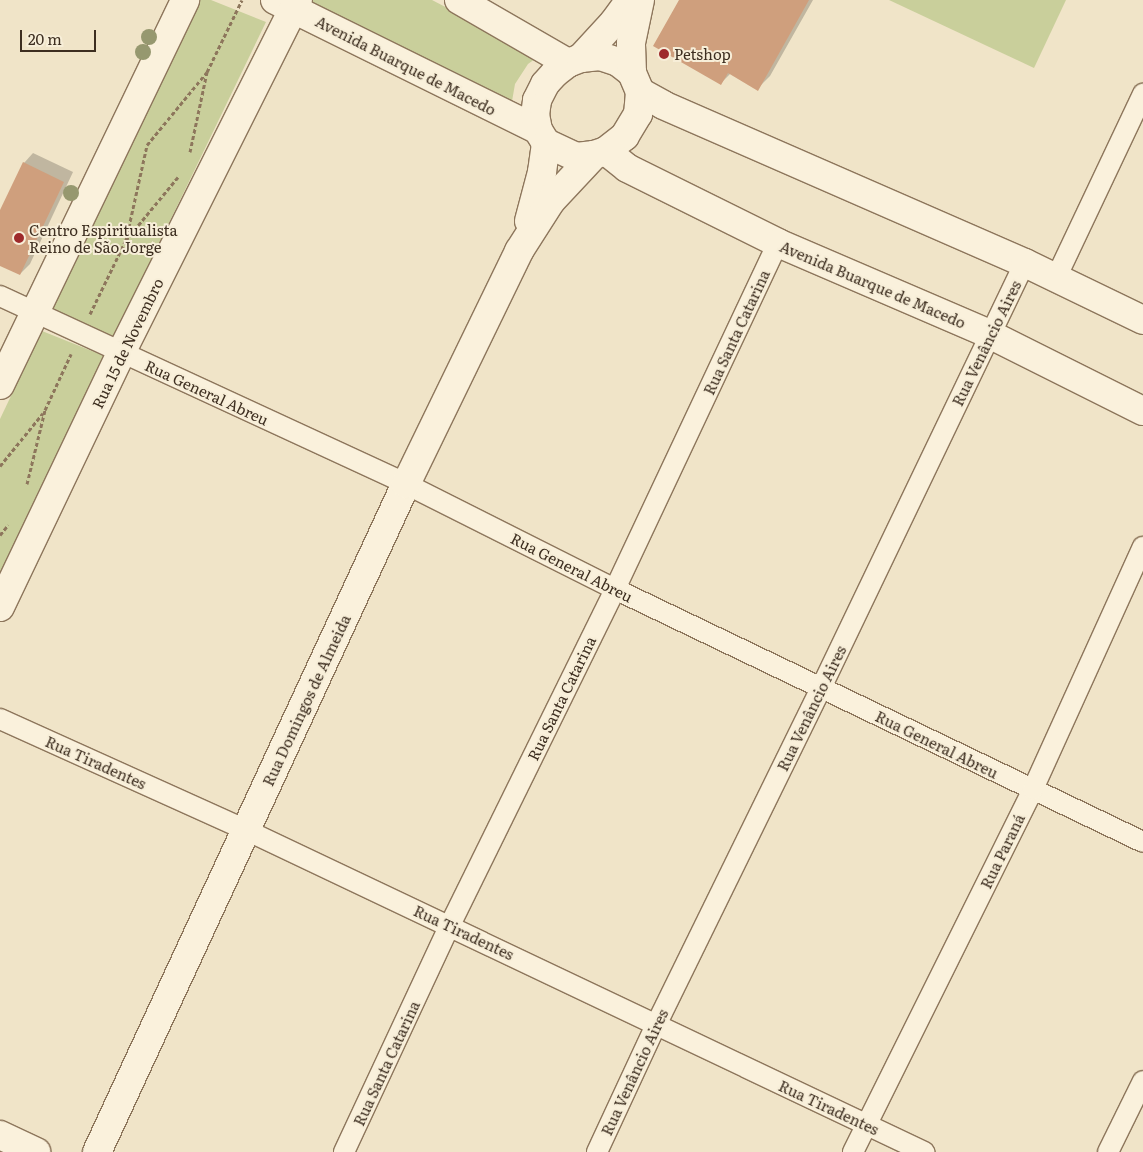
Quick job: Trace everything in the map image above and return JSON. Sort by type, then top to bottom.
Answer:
[{"type":"street","points":[[0,385],[184,0]]},
{"type":"street","points":[[460,0],[574,60],[600,56],[618,62],[636,82],[662,105],[1025,263],[1143,320]]},
{"type":"street","points":[[630,0],[614,22],[574,60],[555,73],[545,84],[537,100],[535,115],[542,136],[576,157],[600,153],[625,136],[638,114],[631,43],[640,0]]},
{"type":"street","name":"Avenida Buarque de Macedo","points":[[289,3],[542,136]]},
{"type":"street","name":"Rua 15 de Novembro","points":[[0,607],[289,3]]},
{"type":"street","points":[[1056,278],[1143,94]]},
{"type":"street","name":"Rua Domingos de Almeida","points":[[520,251],[537,194],[542,136]]},
{"type":"street","name":"Avenida Buarque de Macedo","points":[[600,153],[778,243],[990,334],[1143,411]]},
{"type":"street","name":"Rua Domingos de Almeida","points":[[97,1152],[406,484],[520,251],[551,201],[600,153]]},
{"type":"street","name":"Rua Santa Catarina","points":[[344,1152],[450,925],[614,589],[778,243]]},
{"type":"street","name":"Rua Venâncio Aires","points":[[597,1152],[656,1025],[821,688],[1025,263]]},
{"type":"street","name":"Rua General Abreu","points":[[0,296],[406,484],[614,589],[1143,842]]},
{"type":"street","name":"Rua Paraná","points":[[853,1152],[1033,789],[1143,547]]},
{"type":"street","name":"Rua Tiradentes","points":[[0,719],[450,925],[924,1152]]},
{"type":"street","points":[[1108,1152],[1143,1081]]},
{"type":"street","points":[[0,1135],[36,1152]]},
{"type":"path","points":[[181,172],[126,240],[147,145],[207,72],[242,0]]},
{"type":"path","points":[[189,155],[207,72]]},
{"type":"path","points":[[0,466],[45,410],[26,490]]},
{"type":"path","points":[[0,535],[11,522]]},
{"type":"green space","points":[[198,0],[211,0],[266,22],[114,337],[52,310]]},
{"type":"green space","points":[[308,0],[432,0],[539,56],[528,64],[515,84],[511,107],[305,7]]},
{"type":"green space","points":[[889,0],[1066,0],[1034,68]]},
{"type":"green space","points":[[42,331],[107,357],[0,580],[0,419]]},
{"type":"building","points":[[679,0],[809,0],[758,91],[728,73],[721,85],[653,46]]},
{"type":"building","name":"Centro Espiritualista Reino de São Jorge","points":[[23,162],[64,182],[20,275],[0,266],[0,210]]},
{"type":"place","name":"Petshop","points":[[664,54]]},
{"type":"place","name":"Centro Espiritualista Reino de São Jorge","points":[[19,238]]}]
